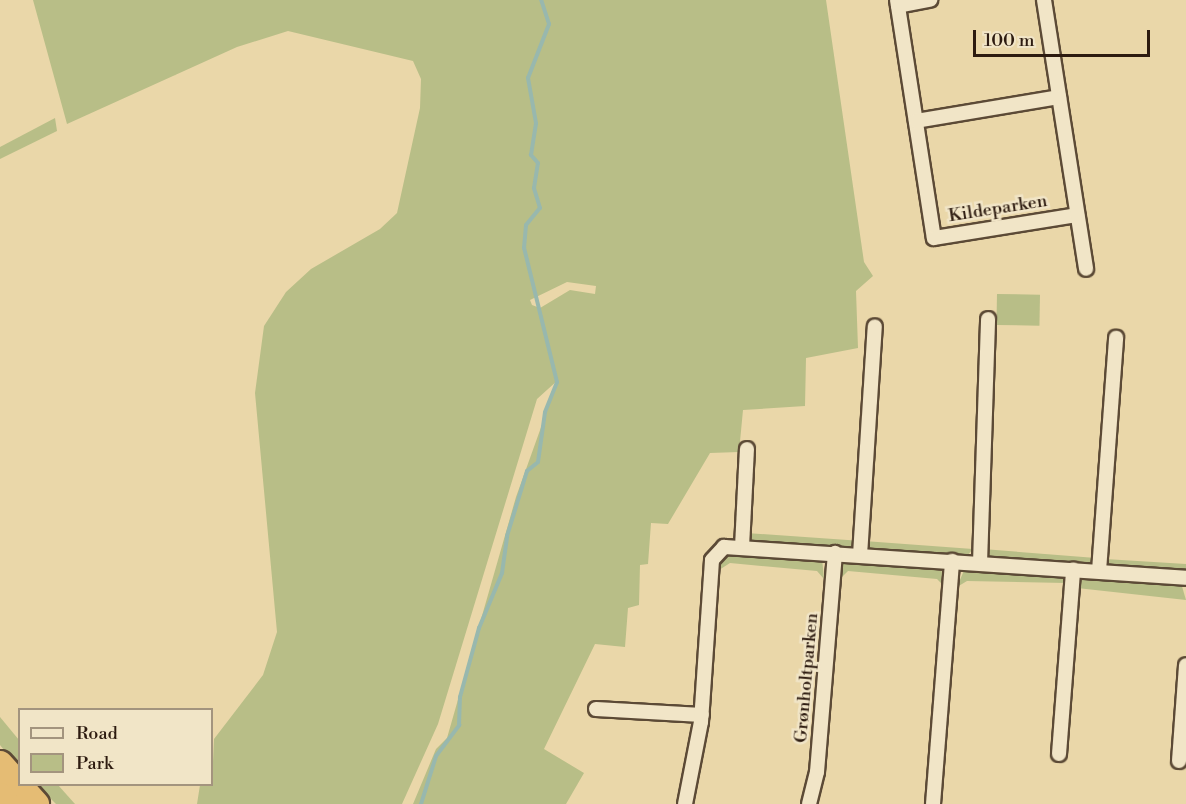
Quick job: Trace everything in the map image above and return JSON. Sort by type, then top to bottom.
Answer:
[{"type":"highway","points":[[0,764],[18,784]]},
{"type":"highway","points":[[20,786],[36,804]]},
{"type":"highway","points":[[0,796],[7,804]]},
{"type":"street","name":"Kildeparken","points":[[930,0],[897,3],[934,238],[1077,215]]},
{"type":"street","points":[[1044,0],[1086,269]]},
{"type":"street","points":[[916,121],[1059,97]]},
{"type":"street","points":[[860,555],[875,326]]},
{"type":"street","points":[[980,563],[984,328]]},
{"type":"street","points":[[1099,571],[1116,338]]},
{"type":"street","points":[[742,547],[747,449]]},
{"type":"street","points":[[685,804],[702,714],[712,560],[724,547],[1186,578]]},
{"type":"street","name":"Grønholtparken","points":[[809,804],[817,772],[835,553]]},
{"type":"street","points":[[933,804],[952,561]]},
{"type":"street","points":[[1059,754],[1073,570]]},
{"type":"street","points":[[1179,761],[1186,665]]},
{"type":"street","points":[[596,709],[702,714]]},
{"type":"green space","points":[[33,0],[826,0],[864,262],[873,276],[856,291],[858,348],[806,358],[805,406],[743,410],[739,452],[710,453],[668,524],[651,523],[648,564],[640,565],[639,605],[628,608],[625,647],[595,644],[544,749],[584,773],[566,804],[413,804],[436,749],[447,738],[516,497],[558,380],[537,399],[438,724],[402,804],[197,804],[200,786],[213,786],[214,739],[263,675],[277,632],[255,393],[264,326],[286,292],[311,269],[380,229],[397,213],[420,108],[421,79],[413,61],[288,31],[237,47],[67,124]],"holes":[[[567,282],[596,286],[595,294],[570,290],[540,308],[532,305],[530,300]]]},
{"type":"green space","points":[[55,118],[57,131],[0,159],[0,147]]},
{"type":"green space","points":[[997,294],[1040,295],[1039,326],[996,325]]},
{"type":"green space","points":[[746,533],[855,541],[854,552],[745,544]]},
{"type":"green space","points":[[864,541],[973,549],[966,557],[871,551]]},
{"type":"green space","points":[[983,549],[1096,558],[1089,565],[990,559]]},
{"type":"green space","points":[[730,552],[822,558],[824,579],[817,571],[730,563],[719,570],[719,558]]},
{"type":"green space","points":[[1105,559],[1186,564],[1186,572],[1111,568]]},
{"type":"green space","points":[[845,560],[941,567],[944,586],[937,579],[848,571],[840,579],[838,567]]},
{"type":"green space","points":[[965,568],[1062,576],[1066,583],[967,581],[957,587]]},
{"type":"green space","points":[[1083,577],[1181,583],[1186,600],[1077,588]]},
{"type":"green space","points":[[0,717],[18,739],[18,768],[0,745]]},
{"type":"green space","points":[[38,786],[59,786],[75,804],[56,804]]},
{"type":"waterway","points":[[421,804],[436,756],[459,725],[460,697],[479,628],[502,573],[507,536],[527,471],[538,462],[545,412],[557,382],[524,248],[526,225],[540,208],[534,188],[538,163],[531,155],[536,123],[528,78],[549,24],[541,0]]}]
